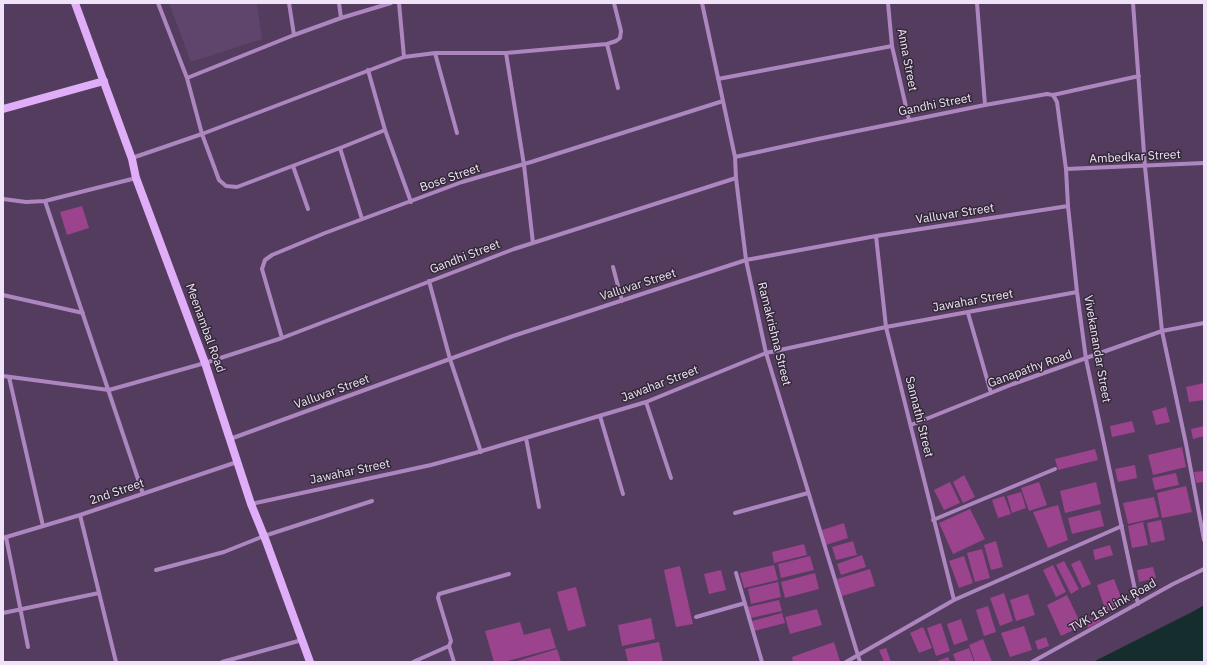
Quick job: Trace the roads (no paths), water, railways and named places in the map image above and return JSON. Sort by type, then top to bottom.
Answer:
[{"type":"main road","name":"Meenambal Road","points":[[75,3],[132,159],[136,178],[205,363],[251,504],[310,662]]},
{"type":"main road","points":[[3,109],[104,81]]},
{"type":"street","points":[[158,3],[187,78],[202,134],[219,180],[226,186],[237,187],[385,130]]},
{"type":"street","points":[[289,3],[294,35]]},
{"type":"street","points":[[339,3],[341,18]]},
{"type":"street","points":[[187,78],[294,35],[341,18],[392,3]]},
{"type":"street","points":[[400,3],[404,56]]},
{"type":"street","points":[[132,159],[202,134],[404,56],[434,53],[506,54],[616,42],[620,38],[621,31],[614,3]]},
{"type":"street","name":"Ramakrishna Street","points":[[702,3],[735,157],[736,178],[746,260],[766,353],[860,662]]},
{"type":"street","name":"Anna Street","points":[[888,3],[892,46],[909,120]]},
{"type":"street","points":[[977,3],[985,105]]},
{"type":"street","points":[[1133,3],[1145,167],[1162,331],[1186,444],[1204,540]]},
{"type":"street","points":[[607,44],[618,88]]},
{"type":"street","points":[[718,79],[892,46]]},
{"type":"street","points":[[434,53],[457,132]]},
{"type":"street","points":[[506,54],[524,164],[533,243]]},
{"type":"street","points":[[368,70],[385,130],[411,202]]},
{"type":"street","name":"Gandhi Street","points":[[735,157],[909,120],[1047,94],[1053,95],[1139,76]]},
{"type":"street","name":"Vivekanandar Street","points":[[1053,95],[1056,102],[1066,169],[1076,292],[1086,359],[1138,604]]},
{"type":"street","name":"Bose Street","points":[[282,338],[262,269],[265,260],[272,255],[362,219],[462,182],[723,101]]},
{"type":"street","points":[[340,148],[362,219]]},
{"type":"street","name":"Ambedkar Street","points":[[1066,169],[1145,167],[1204,163]]},
{"type":"street","points":[[293,166],[308,209]]},
{"type":"street","points":[[3,199],[26,202],[45,201],[136,178]]},
{"type":"street","name":"Gandhi Street","points":[[110,390],[205,363],[282,338],[533,243],[736,178]]},
{"type":"street","points":[[45,201],[110,390],[143,494]]},
{"type":"street","name":"Valluvar Street","points":[[230,439],[513,336],[746,260],[876,236],[1068,206]]},
{"type":"street","name":"Sannathi Street","points":[[876,236],[886,327],[954,600]]},
{"type":"street","points":[[613,267],[622,301]]},
{"type":"street","points":[[429,282],[450,359],[481,452]]},
{"type":"street","name":"Jawahar Street","points":[[251,504],[431,465],[481,452],[646,402],[766,353],[886,327],[1076,292]]},
{"type":"street","points":[[3,295],[83,313]]},
{"type":"street","points":[[968,312],[991,393]]},
{"type":"street","name":"Ganapathy Road","points":[[911,425],[991,393],[1162,331],[1204,323]]},
{"type":"street","points":[[3,376],[110,390]]},
{"type":"street","points":[[9,377],[43,526]]},
{"type":"street","points":[[646,402],[671,478]]},
{"type":"street","points":[[600,416],[623,494]]},
{"type":"street","points":[[526,438],[539,507]]},
{"type":"street","name":"2nd Street","points":[[5,537],[80,515],[237,462]]},
{"type":"street","points":[[933,520],[1055,469]]},
{"type":"street","points":[[735,513],[808,493]]},
{"type":"street","points":[[156,570],[224,552],[264,536],[372,501]]},
{"type":"street","points":[[80,515],[116,662]]},
{"type":"street","points":[[846,662],[954,600],[1122,526]]},
{"type":"street","points":[[5,537],[28,647]]},
{"type":"street","name":"TVK 1st Link Road","points":[[1032,662],[1204,569]]},
{"type":"street","points":[[454,662],[449,646],[450,641],[438,598],[439,594],[508,574]]},
{"type":"street","points":[[736,574],[762,662]]},
{"type":"street","points":[[3,613],[99,592]]},
{"type":"street","points":[[696,617],[745,603]]},
{"type":"street","points":[[222,662],[302,640]]},
{"type":"street","points":[[413,662],[449,646]]}]
